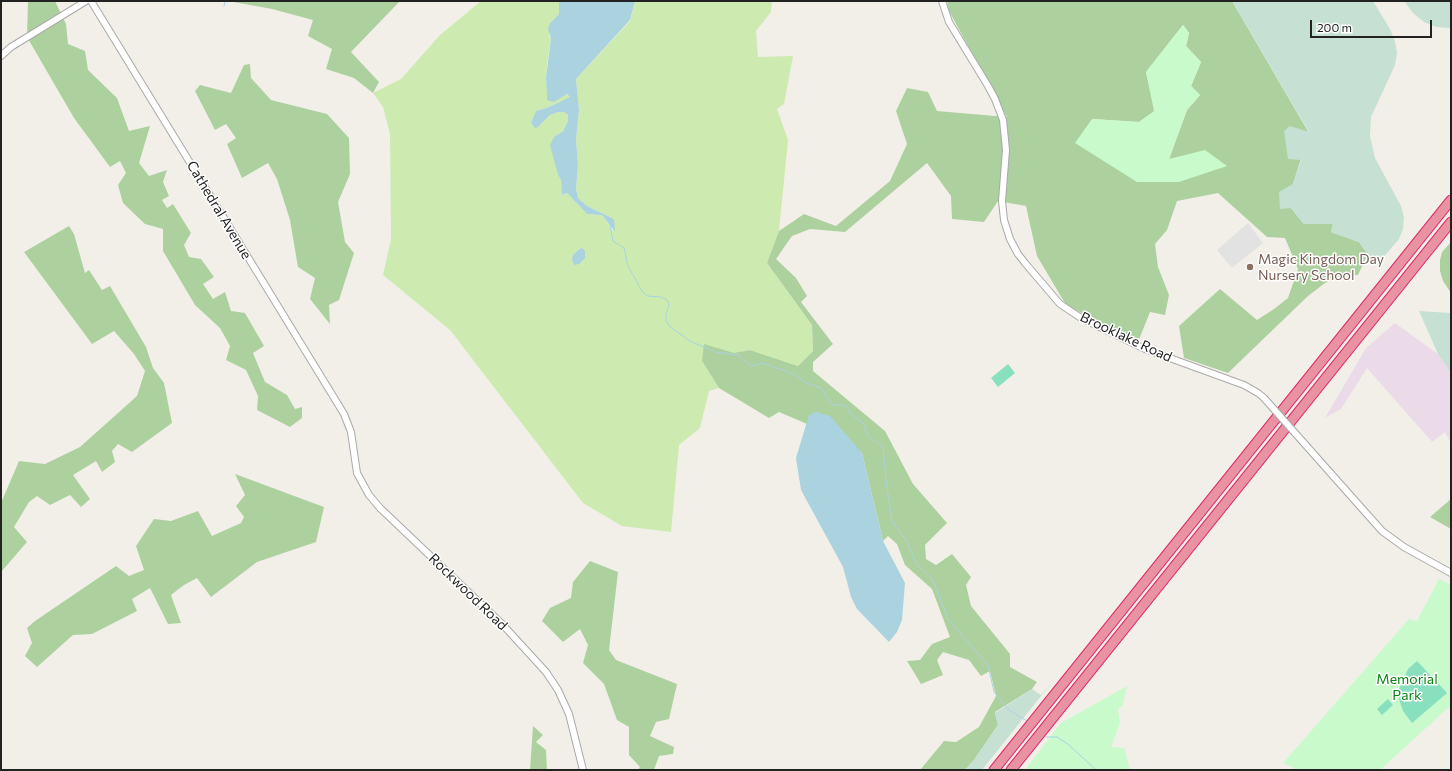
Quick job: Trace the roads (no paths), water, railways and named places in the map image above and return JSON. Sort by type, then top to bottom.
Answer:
[{"type":"highway","points":[[994,770],[1451,200]]},
{"type":"highway","points":[[1011,770],[1451,222]]},
{"type":"street","points":[[1,56],[11,47],[86,1]]},
{"type":"street","name":"Cathedral Avenue","points":[[91,1],[347,420]]},
{"type":"street","name":"Brooklake Road","points":[[942,1],[949,22],[988,86],[1003,120],[1006,150],[1002,202],[1004,220],[1012,243],[1025,263],[1060,304],[1081,318],[1145,349],[1244,385],[1258,393],[1382,531],[1404,547],[1451,573]]},
{"type":"street","name":"Rockwood Road","points":[[347,420],[351,432],[357,473],[369,495],[380,508],[506,628],[537,661],[552,681],[558,690],[569,714],[583,770]]},
{"type":"water","points":[[559,1],[635,1],[630,20],[576,79],[579,110],[576,139],[578,165],[576,189],[578,198],[587,206],[614,219],[615,232],[602,215],[587,214],[567,193],[562,195],[561,180],[558,175],[550,145],[554,137],[563,131],[568,121],[568,115],[564,112],[558,112],[550,115],[538,127],[535,128],[531,123],[536,111],[549,107],[570,97],[567,94],[554,102],[547,100],[546,77],[551,39],[548,29],[550,23],[559,14]]},
{"type":"water","points":[[582,248],[585,251],[585,258],[579,264],[574,265],[572,259],[573,255]]},
{"type":"water","points":[[816,412],[830,416],[862,453],[883,541],[905,583],[902,620],[897,632],[889,642],[857,609],[851,597],[843,567],[801,490],[796,458],[809,415]]},
{"type":"waterway","points":[[224,6],[225,1]]},
{"type":"waterway","points":[[610,225],[613,241],[624,248],[628,266],[642,291],[647,296],[661,297],[667,300],[669,305],[666,320],[669,326],[690,341],[715,352],[738,355],[751,366],[763,363],[794,374],[807,383],[821,388],[832,405],[845,405],[851,414],[863,423],[868,436],[883,446],[892,521],[907,542],[916,563],[933,580],[948,619],[988,665],[994,692],[1009,710],[1027,721]]},
{"type":"waterway","points":[[1047,737],[1057,737],[1069,745],[1096,770]]},
{"type":"place","name":"Magic Kingdom Day Nursery School","points":[[1250,267]]},
{"type":"park label","name":"Memorial Park","points":[[1407,688]]}]
